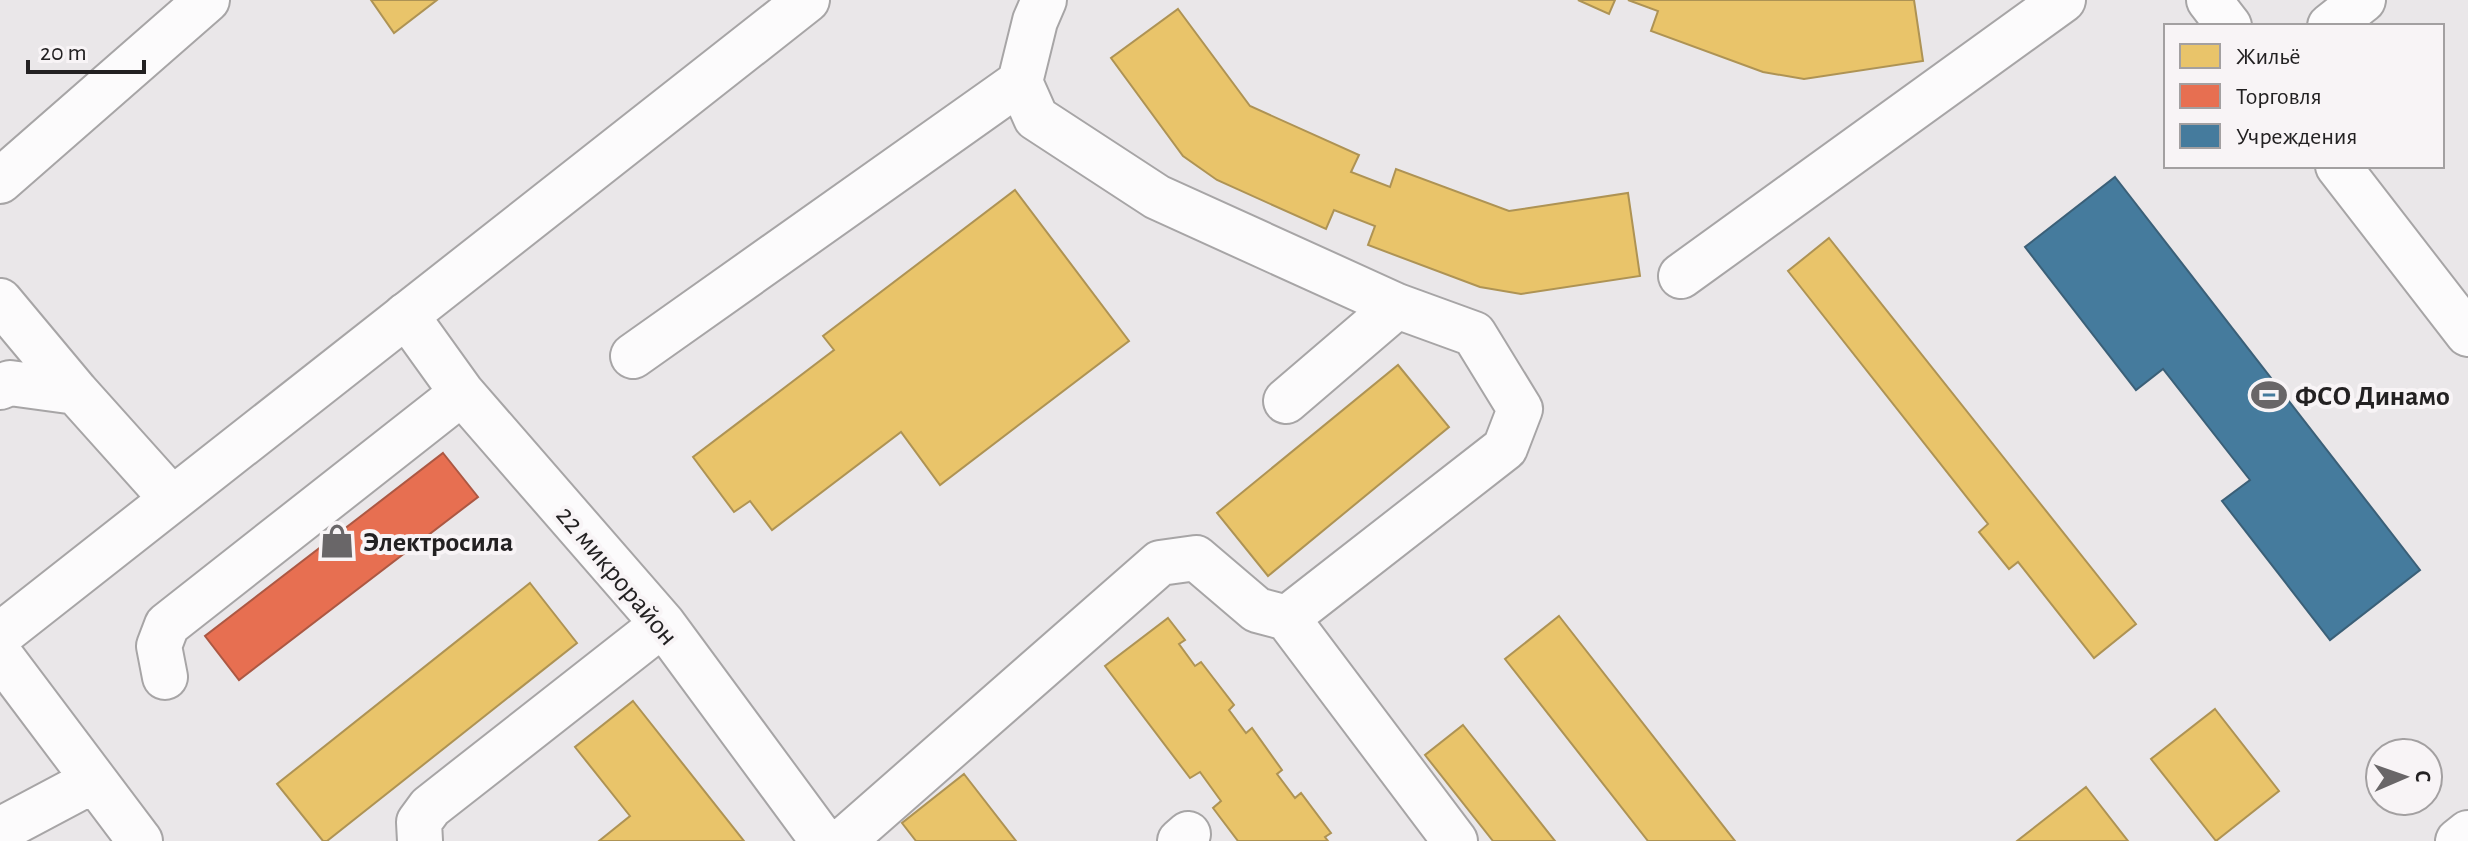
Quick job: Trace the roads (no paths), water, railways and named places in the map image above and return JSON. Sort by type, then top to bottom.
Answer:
[{"type":"main road","points":[[0,181],[207,0]]},
{"type":"main road","points":[[0,635],[807,0]]},
{"type":"main road","points":[[1044,0],[1035,21],[1020,82],[1036,118],[1157,197],[1397,306],[1474,334],[1520,409],[1505,448],[1287,618]]},
{"type":"main road","points":[[2209,0],[2227,24]]},
{"type":"main road","points":[[2333,24],[2363,0]]},
{"type":"main road","points":[[1681,276],[2036,8]]},
{"type":"main road","points":[[633,356],[1020,82]]},
{"type":"main road","points":[[2340,168],[2468,334]]},
{"type":"main road","points":[[0,301],[172,499]]},
{"type":"main road","points":[[1286,401],[1397,306]]},
{"type":"main road","name":"22 микрорайон","points":[[406,315],[462,393],[663,624],[823,841]]},
{"type":"main road","points":[[0,387],[10,383],[76,392]]},
{"type":"main road","points":[[165,677],[159,646],[167,625],[462,393]]},
{"type":"main road","points":[[843,841],[1160,563],[1196,558],[1257,610],[1287,618],[1455,841]]},
{"type":"main road","points":[[420,841],[419,822],[430,807],[663,624]]},
{"type":"main road","points":[[0,655],[140,841]]},
{"type":"main road","points":[[0,830],[94,780]]},
{"type":"main road","points":[[2458,841],[2468,833]]},
{"type":"place","name":"ФСО Динамо","points":[[2269,395]]},
{"type":"place","name":"Электросила","points":[[337,541]]}]
